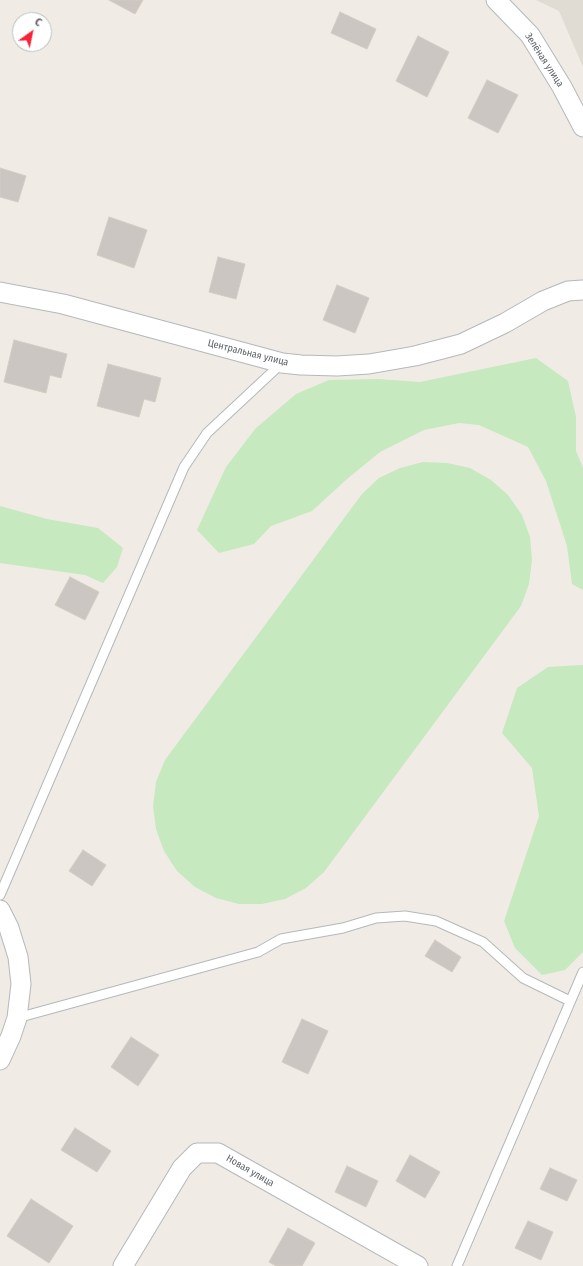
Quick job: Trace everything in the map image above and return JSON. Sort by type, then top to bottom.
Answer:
[{"type":"street","name":"Зелёная улица","points":[[496,0],[530,35],[562,87],[583,127]]},
{"type":"street","name":"Центральная улица","points":[[0,292],[63,304],[282,363],[318,366],[345,366],[369,364],[415,356],[460,344],[505,323],[543,301],[568,292],[583,290]]},
{"type":"street","points":[[0,910],[10,928],[18,957],[21,984],[17,1018],[0,1060]]},
{"type":"street","name":"Новая улица","points":[[123,1266],[182,1168],[197,1153],[218,1153],[418,1266]]},
{"type":"lane","points":[[0,895],[184,467],[207,433],[282,363]]},
{"type":"lane","points":[[17,1018],[258,952],[281,939],[343,928],[376,918],[405,916],[436,921],[483,942],[523,978],[570,1001]]},
{"type":"lane","points":[[457,1266],[583,972]]},
{"type":"shaded area","points":[[536,0],[583,0],[583,67],[559,11]]},
{"type":"green space","points":[[536,358],[568,381],[576,417],[576,451],[583,468],[583,590],[572,584],[567,546],[560,524],[546,481],[528,447],[479,425],[459,423],[424,430],[380,452],[347,479],[312,511],[271,526],[254,544],[219,553],[197,530],[226,467],[256,428],[296,394],[329,380],[378,379],[420,382]]},
{"type":"green space","points":[[423,462],[447,463],[470,468],[491,480],[508,495],[522,515],[530,537],[532,560],[529,584],[521,606],[324,872],[306,888],[285,899],[262,904],[239,904],[216,898],[195,887],[177,871],[164,851],[156,829],[153,806],[156,782],[165,760],[362,494],[379,478],[400,468]]},
{"type":"green space","points":[[0,506],[47,519],[98,528],[123,548],[117,567],[103,583],[85,575],[0,563]]},
{"type":"green space","points":[[583,665],[583,952],[565,970],[542,975],[515,948],[504,921],[539,816],[532,768],[502,733],[517,688],[548,667]]},
{"type":"building","points":[[109,0],[143,0],[135,14]]},
{"type":"building","points":[[340,12],[376,29],[367,49],[331,33]]},
{"type":"building","points":[[418,36],[449,52],[427,97],[396,81]]},
{"type":"building","points":[[487,80],[518,95],[498,133],[468,118]]},
{"type":"building","points":[[0,168],[26,176],[18,202],[0,197]]},
{"type":"building","points":[[109,217],[147,230],[134,268],[97,255]]},
{"type":"building","points":[[218,257],[245,264],[236,299],[209,292]]},
{"type":"building","points":[[337,285],[369,298],[355,333],[323,320]]},
{"type":"building","points":[[14,340],[67,354],[61,378],[50,375],[46,393],[4,382]]},
{"type":"building","points":[[108,364],[161,378],[155,402],[144,399],[139,417],[97,406]]},
{"type":"building","points":[[70,577],[99,592],[85,620],[55,605]]},
{"type":"building","points":[[83,850],[106,865],[92,886],[69,871]]},
{"type":"building","points":[[435,940],[461,957],[452,972],[425,956]]},
{"type":"building","points":[[302,1019],[328,1031],[308,1074],[282,1062]]},
{"type":"building","points":[[131,1037],[159,1055],[138,1086],[111,1067]]},
{"type":"building","points":[[75,1128],[111,1151],[97,1172],[61,1150]]},
{"type":"building","points":[[410,1155],[440,1172],[425,1198],[396,1181]]},
{"type":"building","points":[[347,1166],[378,1181],[366,1207],[335,1192]]},
{"type":"building","points":[[550,1168],[577,1180],[567,1201],[540,1189]]},
{"type":"building","points":[[31,1199],[73,1226],[49,1263],[7,1236]]},
{"type":"building","points":[[528,1221],[553,1232],[541,1260],[515,1248]]},
{"type":"building","points":[[288,1228],[315,1243],[302,1266],[276,1266],[269,1262]]}]
